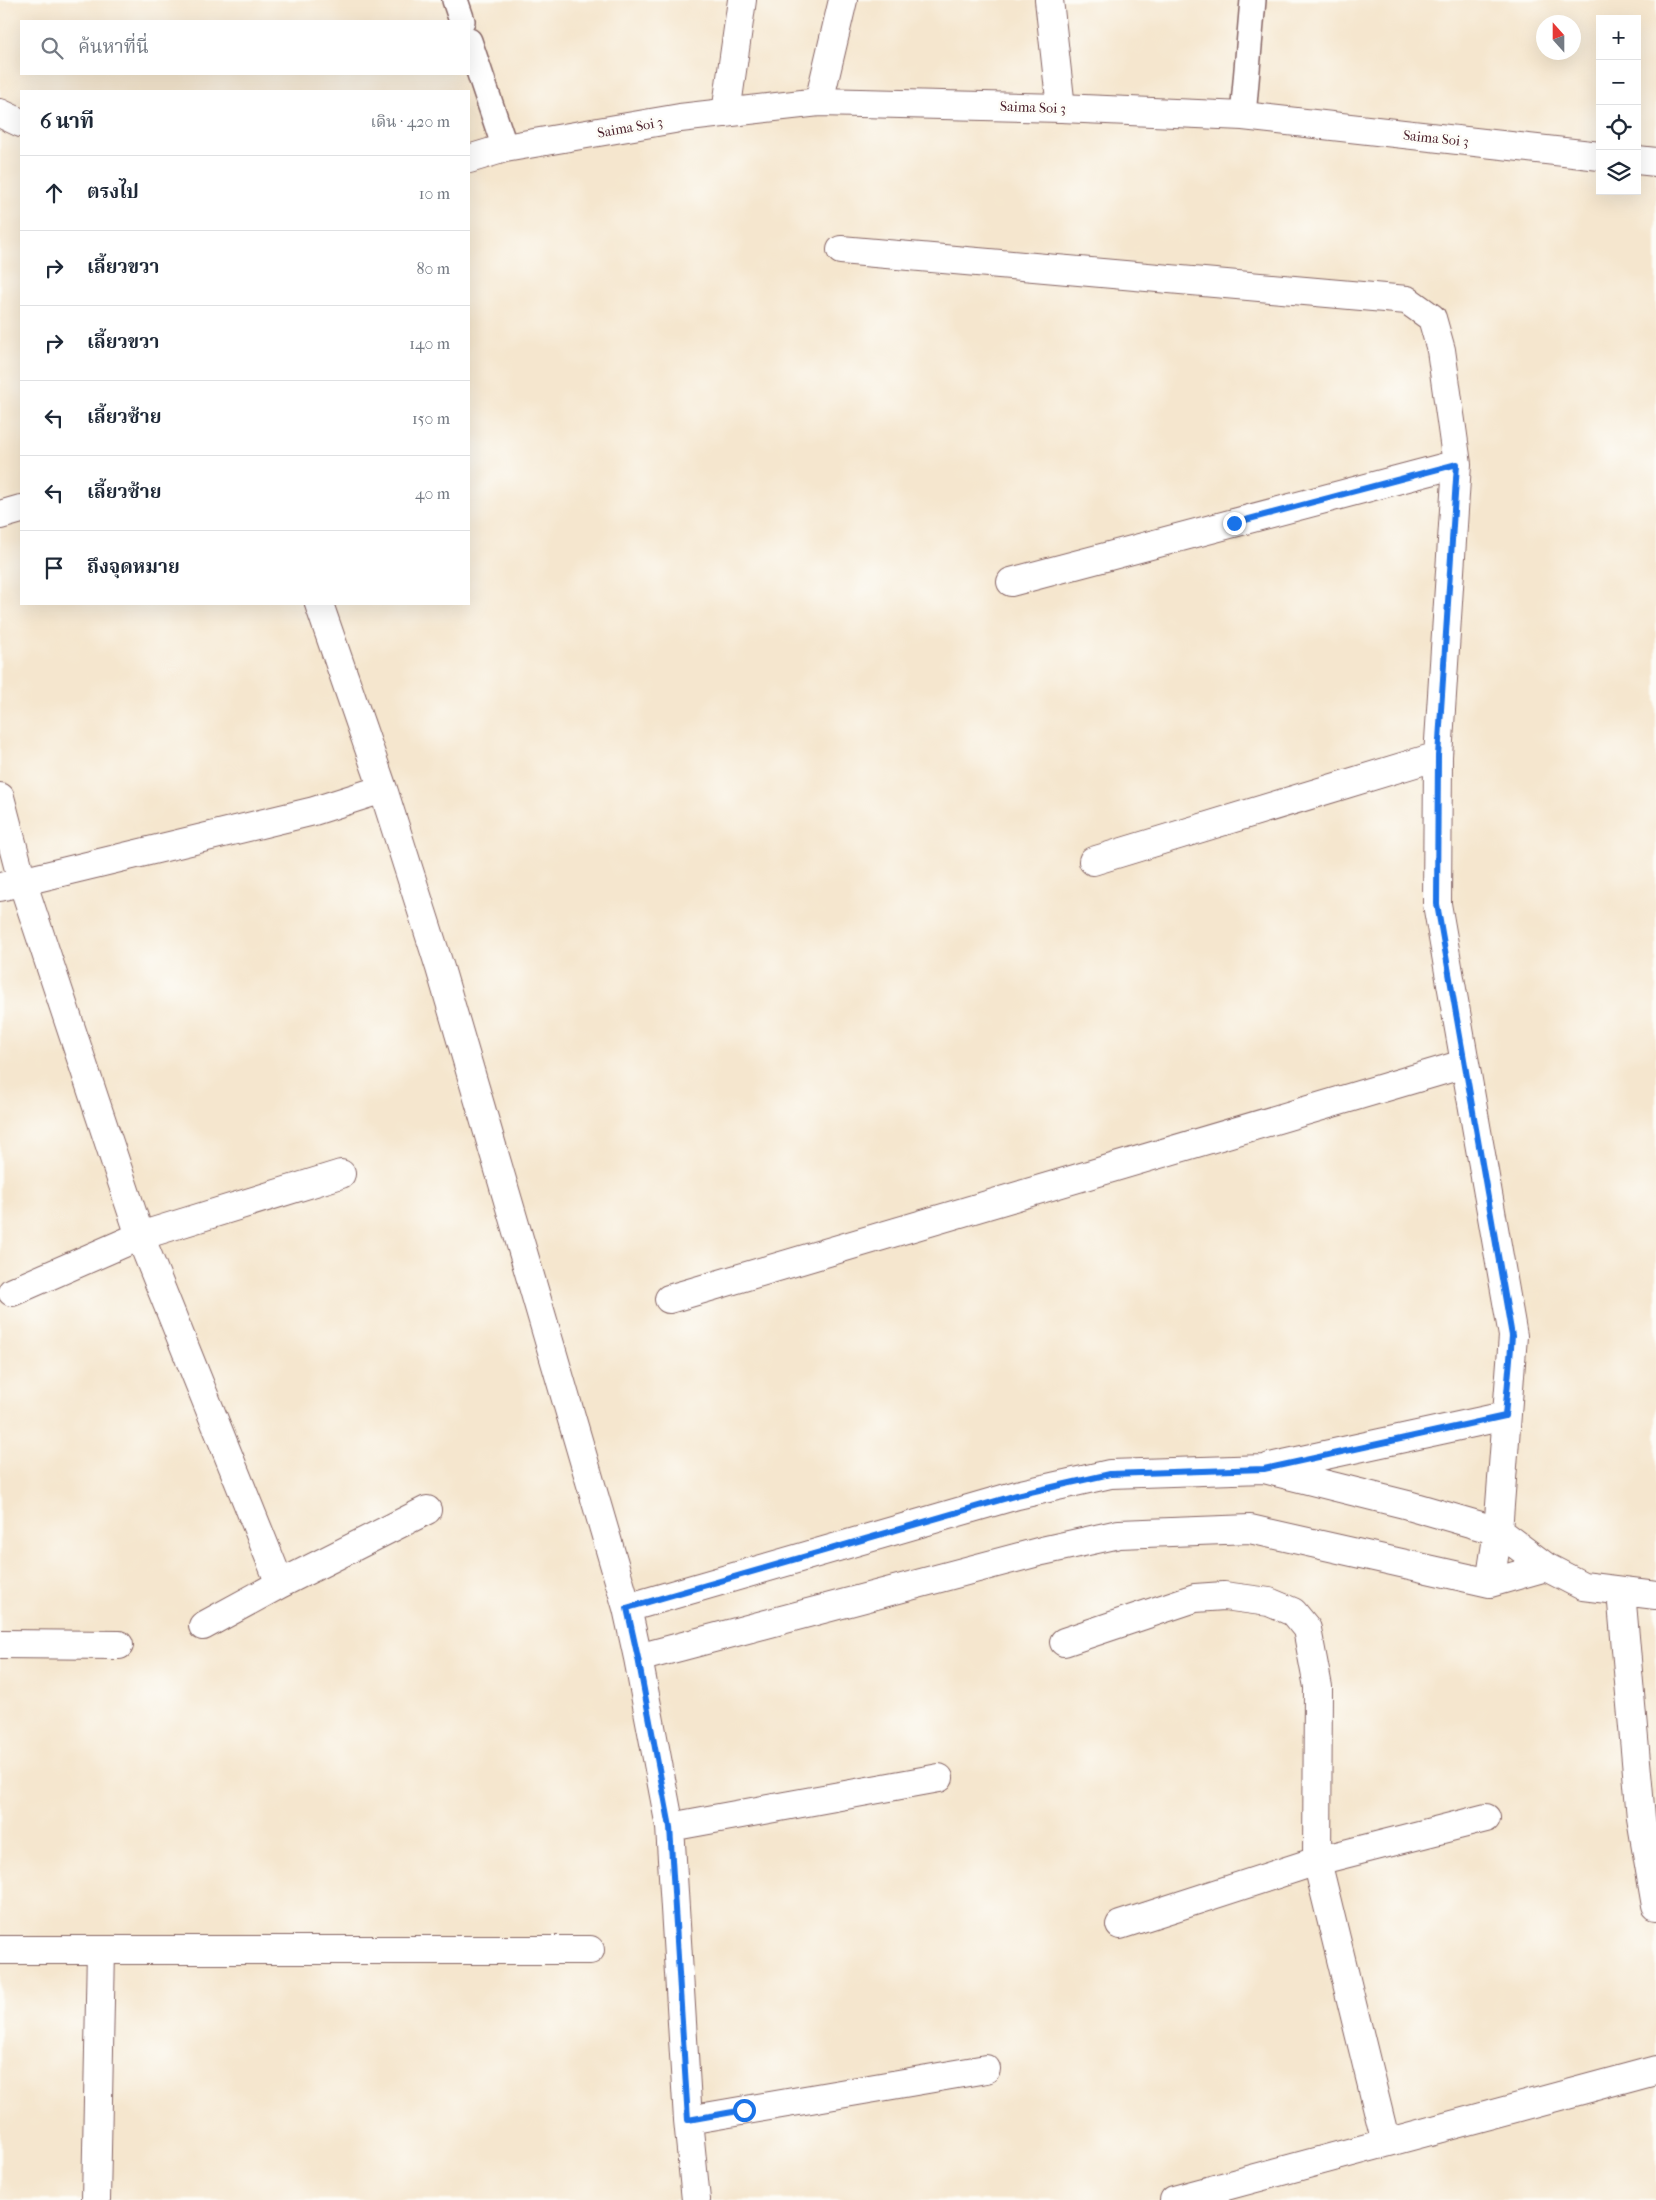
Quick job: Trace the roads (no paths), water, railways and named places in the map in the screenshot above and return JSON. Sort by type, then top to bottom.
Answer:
[{"type":"street","points":[[726,113],[742,0]]},
{"type":"street","points":[[819,102],[843,0]]},
{"type":"street","points":[[1049,0],[1061,108]]},
{"type":"street","name":"Saima Soi 3","points":[[470,159],[505,148],[680,118],[819,102],[1061,108],[1243,116],[1596,156]]},
{"type":"street","points":[[0,113],[20,123]]},
{"type":"street","points":[[1641,160],[1656,162]]},
{"type":"street","points":[[841,250],[1407,300],[1432,318],[1441,350],[1457,464],[1438,756],[1437,904],[1512,1336],[1498,1531],[1490,1584]]},
{"type":"street","points":[[1011,582],[1457,464]]},
{"type":"street","points":[[0,515],[20,509]]},
{"type":"street","points":[[319,605],[383,789],[440,968],[627,1608],[670,1827],[688,2120],[696,2200]]},
{"type":"street","points":[[1093,861],[1438,756]]},
{"type":"street","points":[[11,884],[314,810],[383,789]]},
{"type":"street","points":[[0,796],[11,884],[140,1236],[280,1584]]},
{"type":"street","points":[[669,1299],[1464,1064]]},
{"type":"street","points":[[12,1292],[140,1236],[341,1174]]},
{"type":"street","points":[[627,1608],[1017,1495],[1110,1474],[1264,1469],[1505,1416]]},
{"type":"street","points":[[1264,1469],[1408,1504],[1498,1531],[1546,1567],[1583,1586],[1656,1595]]},
{"type":"street","points":[[203,1626],[280,1584],[427,1510]]},
{"type":"street","points":[[638,1658],[1042,1551],[1119,1534],[1250,1529],[1490,1584],[1546,1567]]},
{"type":"street","points":[[1622,1592],[1641,1818],[1656,1906]]},
{"type":"street","points":[[1064,1642],[1195,1598],[1224,1596],[1260,1601],[1293,1612],[1307,1629],[1318,1687],[1317,1860],[1386,2143]]},
{"type":"street","points":[[0,1644],[119,1645]]},
{"type":"street","points":[[670,1827],[939,1778]]},
{"type":"street","points":[[1120,1925],[1317,1860],[1486,1818]]},
{"type":"street","points":[[0,1950],[590,1950]]},
{"type":"street","points":[[96,2200],[101,1950]]},
{"type":"street","points":[[688,2120],[986,2069]]},
{"type":"street","points":[[1174,2200],[1656,2070]]},
{"type":"lane","points":[[455,0],[462,20]]},
{"type":"lane","points":[[1243,116],[1253,0]]},
{"type":"lane","points":[[470,44],[505,148]]}]
